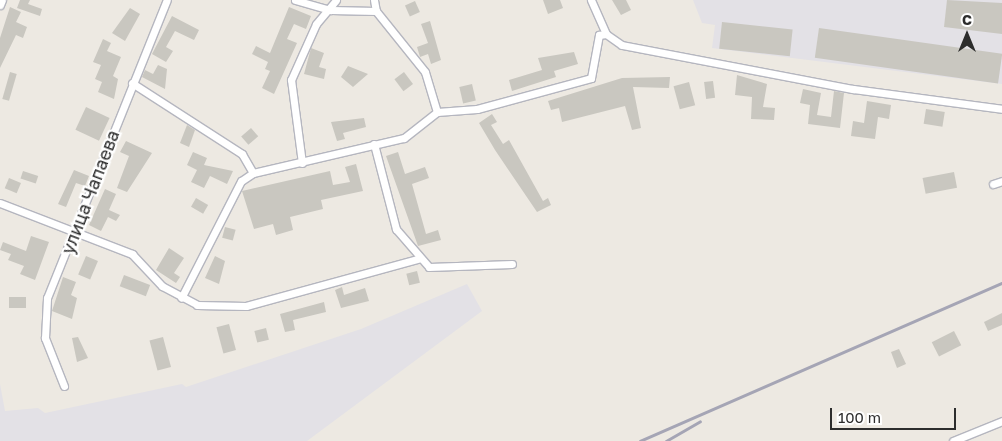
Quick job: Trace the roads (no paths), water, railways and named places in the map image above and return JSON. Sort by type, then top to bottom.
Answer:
[{"type":"street","points":[[0,5],[2,0]]},
{"type":"street","name":"улица Чапаева","points":[[64,386],[45,338],[47,298],[76,231],[132,83],[167,0]]},
{"type":"street","points":[[295,0],[331,10],[376,11]]},
{"type":"street","points":[[302,163],[291,80],[316,24],[331,10],[336,0]]},
{"type":"street","points":[[374,0],[376,11],[425,72],[437,112]]},
{"type":"street","points":[[591,0],[602,17],[606,34],[622,45],[725,66],[1002,109]]},
{"type":"street","points":[[181,298],[241,181],[253,173],[404,138],[437,112],[477,109],[592,78],[599,35],[606,34]]},
{"type":"street","points":[[132,83],[242,154],[253,173]]},
{"type":"street","points":[[989,108],[1002,114]]},
{"type":"street","points":[[374,144],[396,229],[429,267],[512,264]]},
{"type":"street","points":[[993,184],[1002,181]]},
{"type":"street","points":[[0,203],[132,254],[181,298],[197,305],[246,306],[422,258]]},
{"type":"street","points":[[952,441],[1002,420]]},
{"type":"railway","points":[[640,441],[1002,283]]},
{"type":"railway","points":[[666,441],[700,421]]}]
